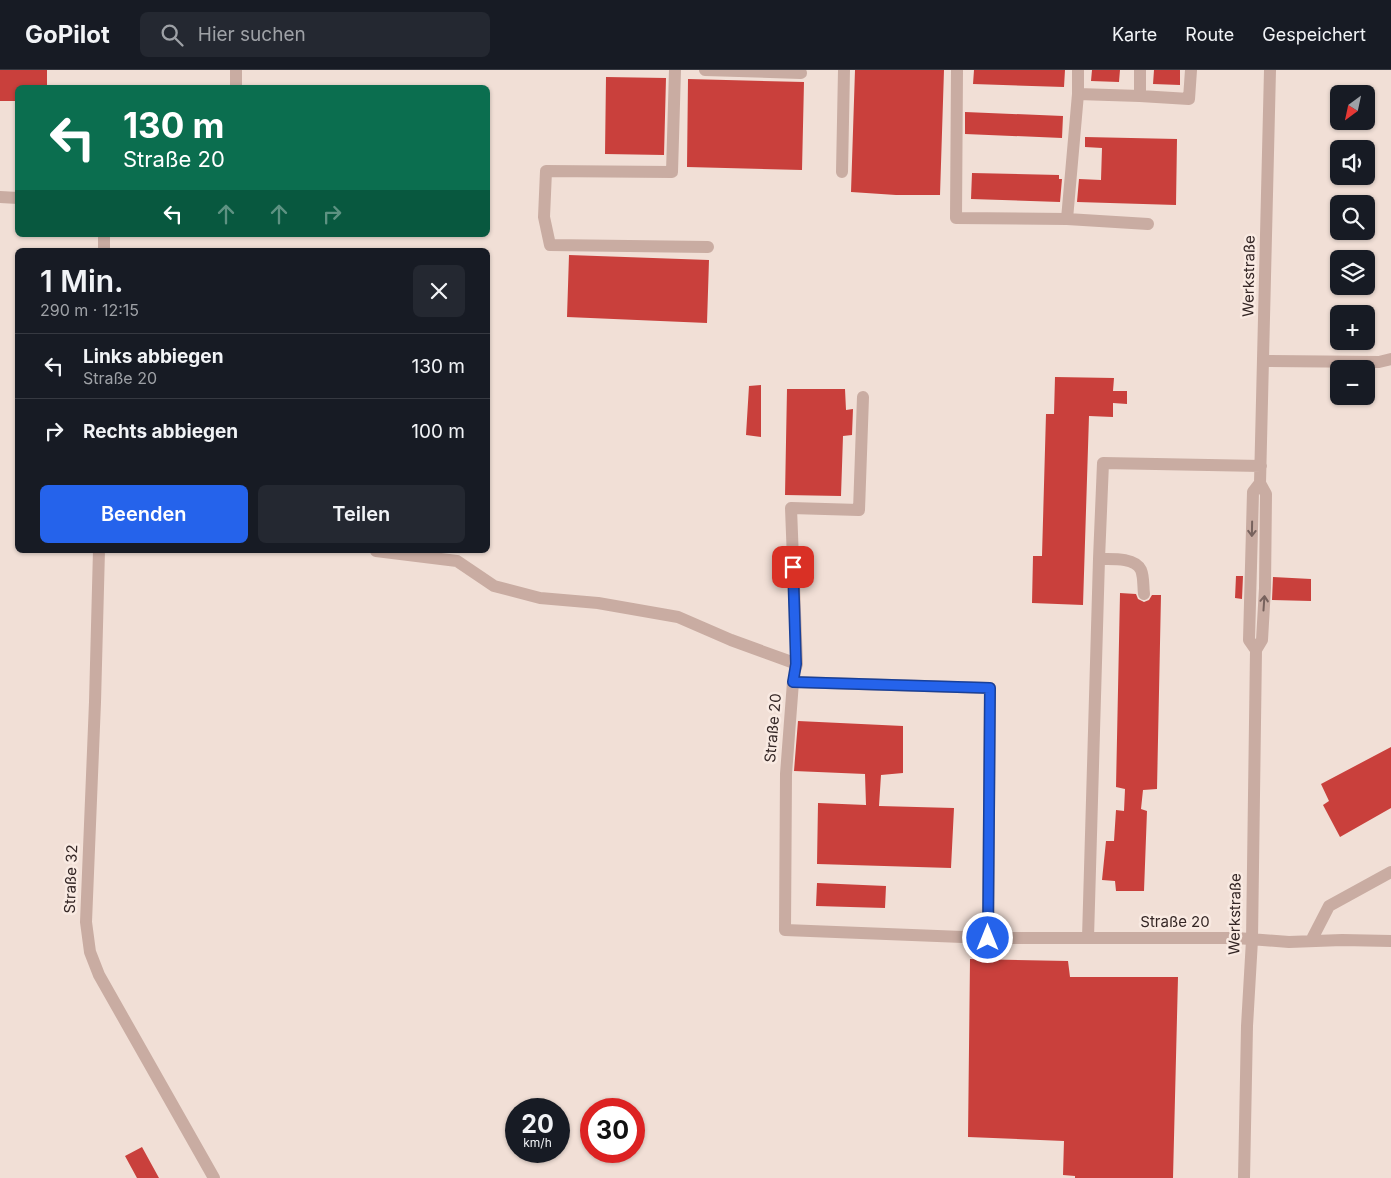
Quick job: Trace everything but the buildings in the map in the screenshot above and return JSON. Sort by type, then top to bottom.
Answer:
[{"type":"street","points":[[236,70],[236,85]]},
{"type":"street","points":[[675,70],[672,172],[546,171],[544,217],[550,245],[708,247]]},
{"type":"street","points":[[704,70],[801,73]]},
{"type":"street","points":[[842,172],[844,70]]},
{"type":"street","points":[[957,70],[956,218],[1067,219],[1148,224]]},
{"type":"street","points":[[1067,219],[1078,94],[1078,70]]},
{"type":"street","points":[[1140,70],[1140,96]]},
{"type":"street","points":[[1078,94],[1189,99],[1191,70]]},
{"type":"street","name":"Werkstraße","points":[[1244,1178],[1247,1026],[1252,940],[1256,650],[1262,640],[1265,588],[1266,494],[1260,483],[1270,70]]},
{"type":"street","points":[[0,197],[15,198]]},
{"type":"street","points":[[1263,361],[1379,362],[1391,358]]},
{"type":"street","points":[[793,682],[796,664],[791,508],[859,510],[863,397]]},
{"type":"street","points":[[1088,938],[1099,560],[1104,463],[1261,466]]},
{"type":"street","name":"Straße 32","points":[[99,553],[86,922],[90,952],[99,975],[214,1178]]},
{"type":"street","points":[[392,553],[457,561],[494,586],[540,598],[598,603],[678,617],[730,640],[796,664]]},
{"type":"street","points":[[1099,560],[1114,559],[1137,565],[1141,571],[1144,594]]},
{"type":"street","name":"Straße 20","points":[[988,938],[990,688],[793,682],[786,774],[785,930],[988,938],[1237,938],[1289,942],[1391,941]]},
{"type":"street","points":[[1311,941],[1329,906],[1391,872]]},
{"type":"route","points":[[793,567],[796,664],[793,682],[990,688],[988,938]]}]
